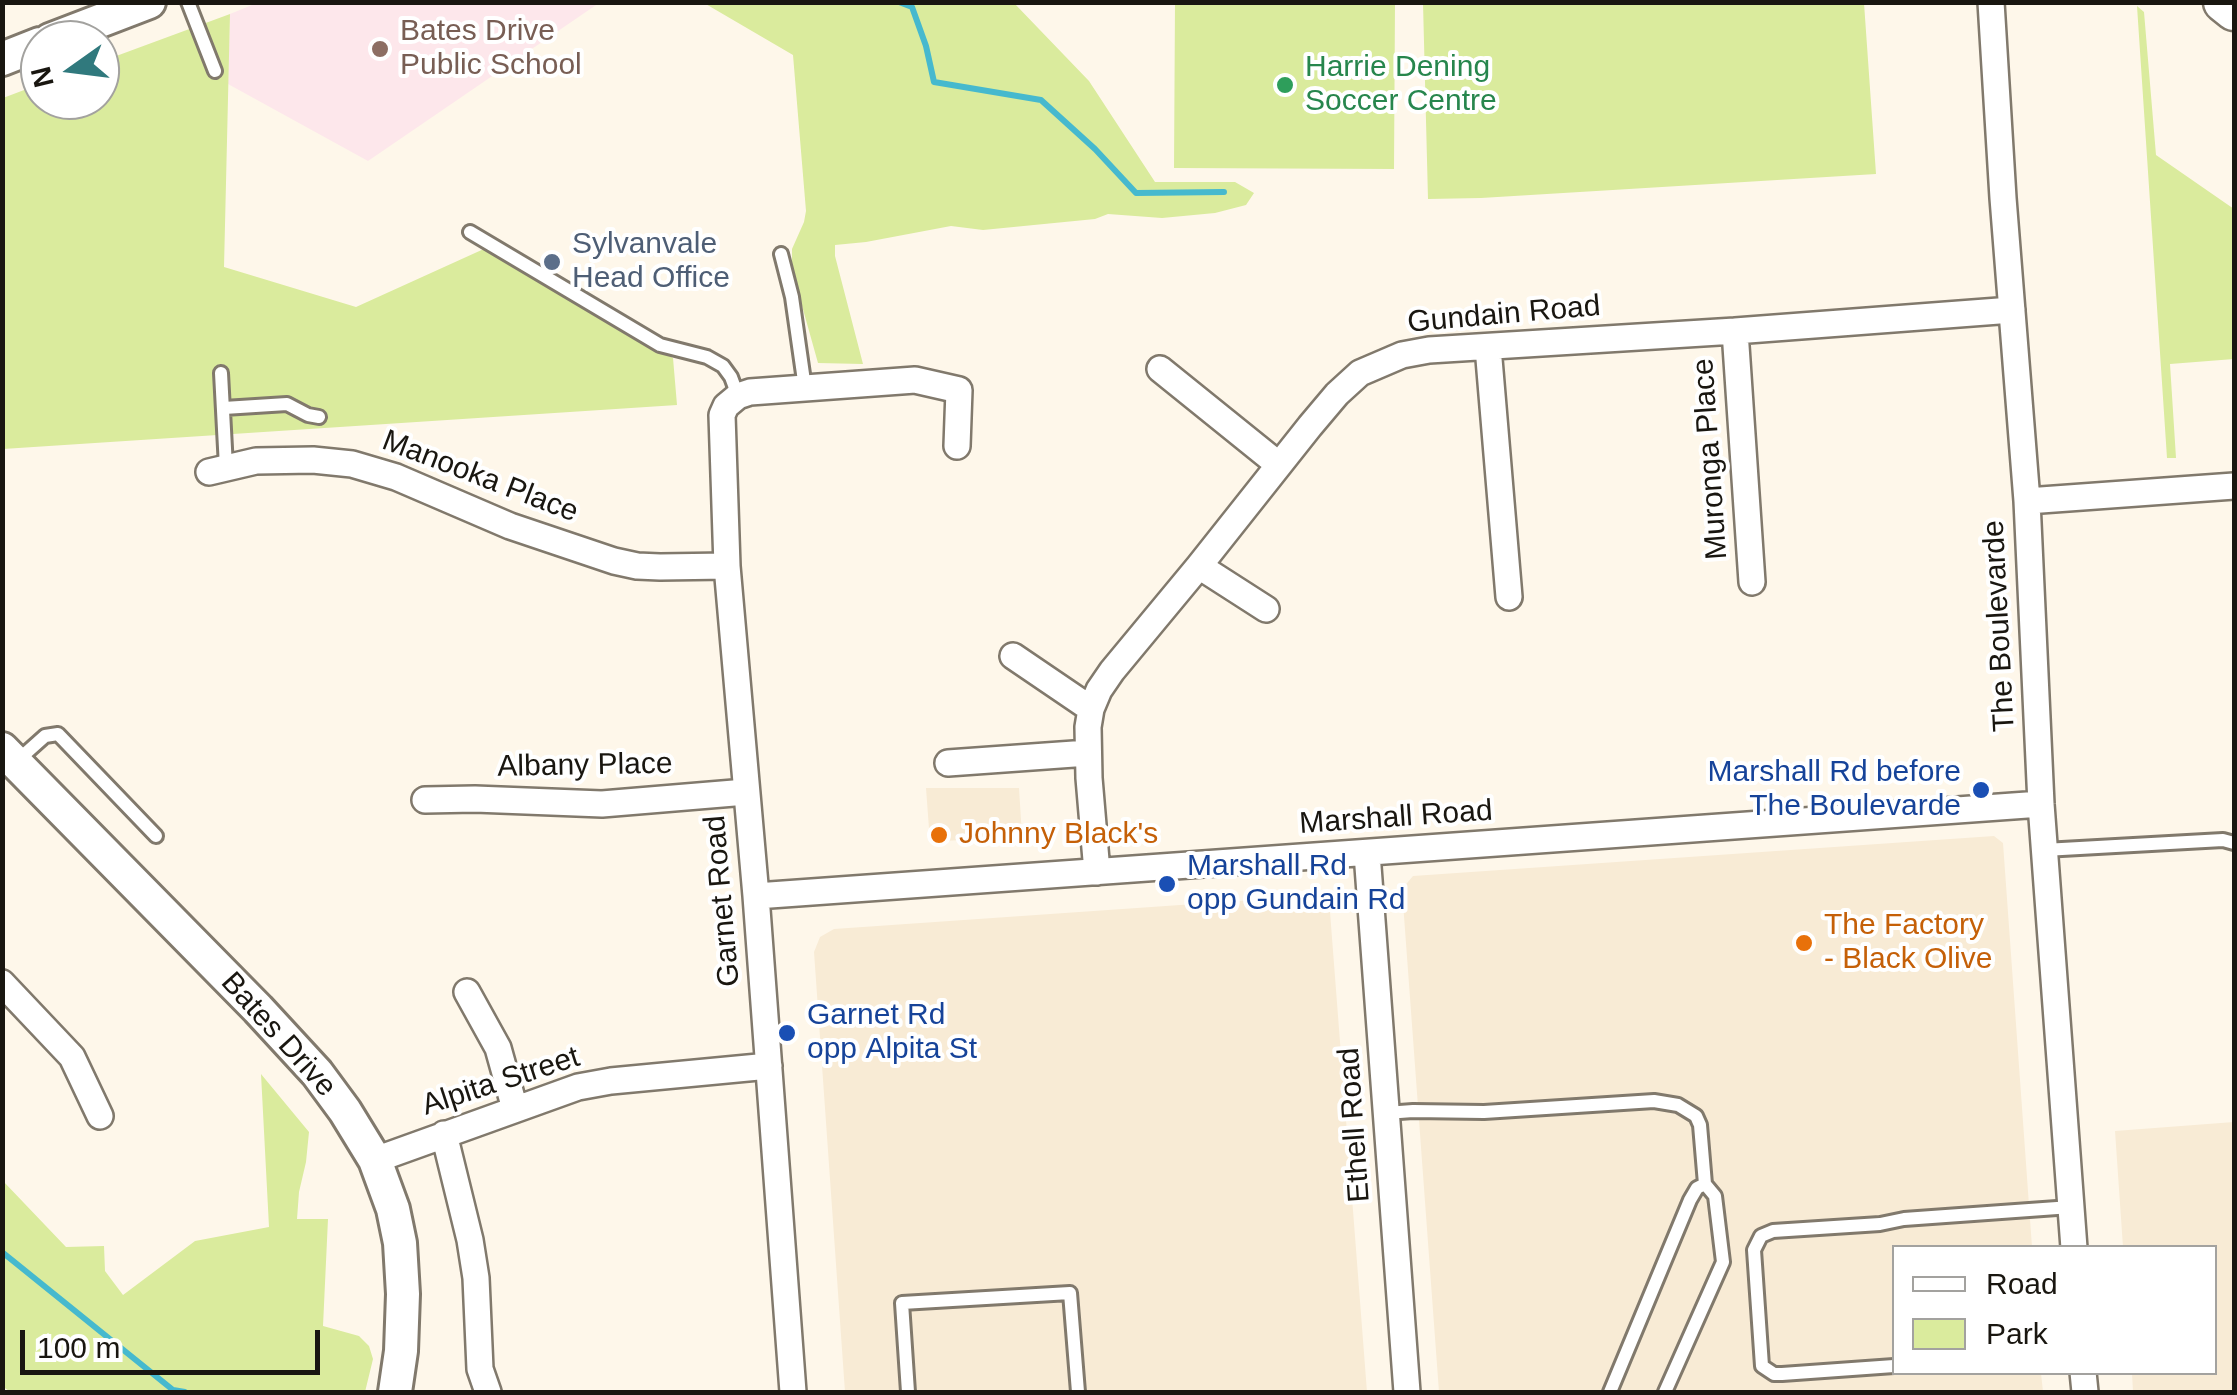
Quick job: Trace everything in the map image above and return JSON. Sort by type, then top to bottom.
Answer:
[{"type":"highway","points":[[2224,2],[2234,10]]},
{"type":"main road","points":[[103,10],[148,2]]},
{"type":"main road","name":"Bates Drive","points":[[6,753],[317,1073],[375,1160],[400,1242],[403,1294],[395,1392]]},
{"type":"street","name":"The Boulevarde","points":[[1991,2],[2027,501],[2044,850],[2074,1245]]},
{"type":"street","name":"Gundain Road","points":[[1098,872],[1088,727],[1100,690],[1337,394],[1360,373],[1402,354],[1429,350],[2012,310]]},
{"type":"street","name":"Muronga Place","points":[[1735,331],[1752,582]]},
{"type":"street","points":[[1488,347],[1508,598]]},
{"type":"street","points":[[1160,369],[1279,465]]},
{"type":"street","points":[[732,401],[762,390],[915,380],[958,390],[958,446]]},
{"type":"street","name":"Garnet Road","points":[[732,401],[722,415],[721,428],[728,566],[792,1392]]},
{"type":"street","name":"Manooka Place","points":[[218,469],[256,461],[352,464],[396,477],[510,526],[614,561],[660,568],[728,566]]},
{"type":"street","points":[[2027,501],[2234,486]]},
{"type":"street","points":[[1199,566],[1266,610]]},
{"type":"street","points":[[1013,656],[1091,709]]},
{"type":"street","points":[[948,764],[1088,753]]},
{"type":"street","name":"Albany Place","points":[[425,800],[602,804],[746,792]]},
{"type":"street","name":"Marshall Road","points":[[756,896],[2041,804]]},
{"type":"street","name":"Ethell Road","points":[[1367,854],[1407,1392]]},
{"type":"street","points":[[2,983],[72,1057],[100,1116]]},
{"type":"street","points":[[467,992],[498,1048],[514,1109]]},
{"type":"street","name":"Alpita Street","points":[[375,1160],[592,1084],[769,1066]]},
{"type":"street","points":[[444,1134],[470,1240],[476,1278],[480,1369],[488,1392]]},
{"type":"lane","points":[[188,2],[215,71]]},
{"type":"lane","points":[[470,232],[660,345],[723,366],[731,377],[732,401]]},
{"type":"lane","points":[[782,254],[805,388]]},
{"type":"lane","points":[[218,469],[224,408],[221,372]]},
{"type":"lane","points":[[224,408],[287,404],[318,417]]},
{"type":"lane","points":[[6,753],[58,734],[156,836]]},
{"type":"lane","points":[[2044,850],[2223,840],[2234,843]]},
{"type":"lane","points":[[1386,1113],[1484,1112],[1654,1102],[1678,1104],[1696,1116],[1706,1184],[1714,1196],[1721,1233],[1723,1262],[1665,1392]]},
{"type":"lane","points":[[1610,1392],[1690,1200],[1697,1188],[1706,1184]]},
{"type":"lane","points":[[1892,1366],[1774,1374],[1762,1366],[1754,1250],[1761,1236],[1773,1231],[2071,1207]]},
{"type":"lane","points":[[908,1392],[902,1303],[1070,1294],[1078,1392]]},
{"type":"shaded area","name":"Bates Drive Public School","points":[[257,3],[599,3],[368,161],[228,84],[230,14]]},
{"type":"shaded area","points":[[926,788],[1019,788],[1022,836],[930,842]]},
{"type":"shaded area","points":[[1994,836],[2003,843],[2032,1245],[1892,1245],[1892,1375],[2041,1375],[2043,1392],[1439,1392],[1402,889],[1413,876]]},
{"type":"shaded area","points":[[1310,896],[1324,900],[1330,912],[1367,1392],[845,1392],[814,952],[820,937],[834,929]]},
{"type":"shaded area","points":[[2234,1122],[2234,1392],[2133,1392],[2132,1375],[2217,1375],[2217,1245],[2123,1245],[2115,1131]]},
{"type":"green space","points":[[704,3],[1014,3],[1089,81],[1155,182],[1235,182],[1254,193],[1246,205],[1215,213],[1162,218],[1108,214],[1095,219],[983,230],[951,226],[835,245],[863,364],[818,363],[792,270],[792,249],[806,211],[793,55]]},
{"type":"green space","name":"Harrie Dening Soccer Centre","points":[[1175,3],[1395,3],[1394,169],[1174,168]]},
{"type":"green space","points":[[1423,3],[1864,3],[1876,174],[1428,199]]},
{"type":"green space","points":[[2137,6],[2144,12],[2156,155],[2234,209],[2234,359],[2170,364],[2176,458],[2167,458]]},
{"type":"green space","points":[[230,14],[224,267],[356,307],[486,248],[673,358],[677,405],[3,449],[3,98],[20,92],[20,120],[120,120],[120,55]]},
{"type":"green space","points":[[261,1074],[309,1132],[297,1219],[328,1219],[323,1326],[359,1336],[369,1346],[373,1359],[365,1392],[11,1392],[3,1387],[3,1181],[66,1247],[104,1246],[105,1271],[123,1295],[195,1241],[269,1227]]},
{"type":"waterway","points":[[899,2],[912,7],[934,82],[1041,100],[1136,193],[1224,192]]},
{"type":"waterway","points":[[2,1252],[173,1390],[185,1392]]},
{"type":"place","name":"Bates Drive Public School","points":[[380,49]]},
{"type":"place","name":"Harrie Dening Soccer Centre","points":[[1285,85]]},
{"type":"place","name":"Sylvanvale Head Office","points":[[552,262]]},
{"type":"place","name":"Marshall Rd before The Boulevarde","points":[[1981,790]]},
{"type":"place","name":"Johnny Black's","points":[[939,835]]},
{"type":"place","name":"Marshall Rd opp Gundain Rd","points":[[1167,884]]},
{"type":"place","name":"The Factory - Black Olive","points":[[1804,943]]},
{"type":"place","name":"Garnet Rd opp Alpita St","points":[[787,1033]]}]
